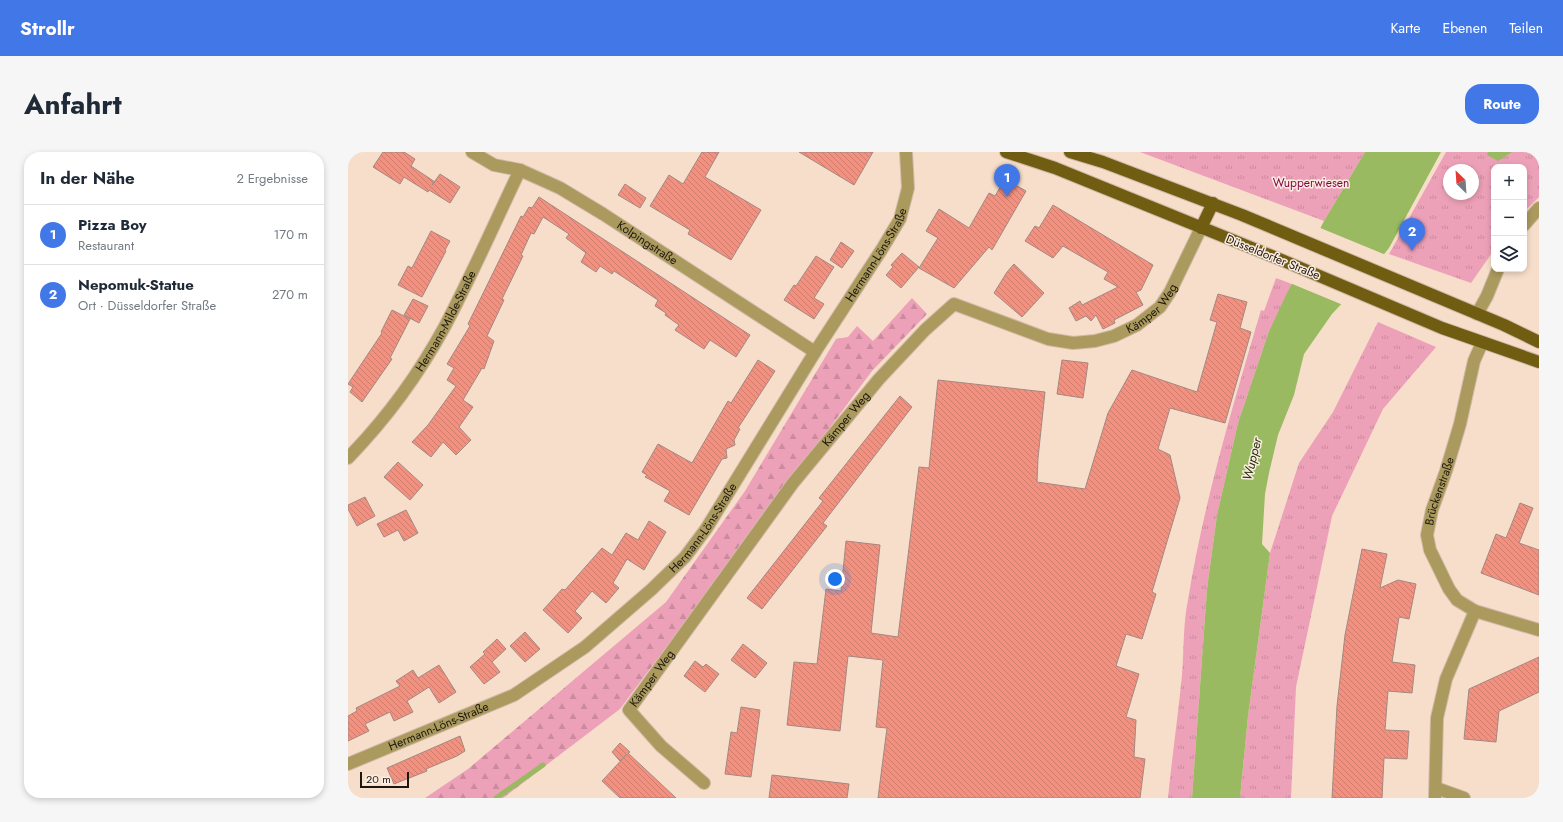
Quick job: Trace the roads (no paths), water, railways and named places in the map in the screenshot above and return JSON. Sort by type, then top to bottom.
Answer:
[{"type":"main road","name":"Düsseldorfer Straße","points":[[1006,152],[1056,168],[1482,343],[1539,362]]},
{"type":"main road","points":[[1070,152],[1103,162],[1295,237],[1504,325],[1539,342]]},
{"type":"main road","points":[[1201,228],[1213,204]]},
{"type":"street","name":"Kolpingstraße","points":[[472,152],[494,165],[520,170],[560,188],[603,214],[815,352]]},
{"type":"street","name":"Hermann-Löns-Straße","points":[[348,764],[514,695],[585,647],[652,589],[684,557],[706,529],[815,352],[882,250],[900,219],[908,188],[906,152]]},
{"type":"street","name":"Hermann-Milde-Straße","points":[[348,458],[397,401],[444,327],[520,170]]},
{"type":"street","points":[[1527,222],[1539,208]]},
{"type":"street","name":"Kämper Weg","points":[[704,783],[661,746],[629,710],[793,483],[879,379],[925,330],[954,304],[1048,339],[1073,343],[1095,341],[1114,336],[1137,325],[1160,306],[1170,292],[1201,228]]},
{"type":"street","points":[[1477,314],[1487,296],[1497,272]]},
{"type":"street","name":"Brückenstraße","points":[[1482,343],[1474,361],[1460,424],[1446,471],[1432,510],[1427,535],[1430,550],[1449,589],[1457,600],[1475,611],[1539,630]]},
{"type":"street","points":[[1464,798],[1436,793],[1437,718],[1446,679],[1475,611]]},
{"type":"water","name":"Wupper","points":[[1365,152],[1441,152],[1389,248],[1361,283],[1332,314],[1304,354],[1294,395],[1278,435],[1265,494],[1262,544],[1270,553],[1248,716],[1240,798],[1192,798],[1207,589],[1217,515],[1238,423],[1269,331],[1324,221]]},
{"type":"water","points":[[1488,152],[1512,152],[1498,161],[1487,155]]},
{"type":"waterway","points":[[496,798],[543,765]]},
{"type":"place","name":"Pizza Boy","points":[[1007,197]]},
{"type":"place","name":"Nepomuk-Statue","points":[[1412,251]]},
{"type":"park label","name":"Wupperwiesen","points":[[1311,183]]}]
